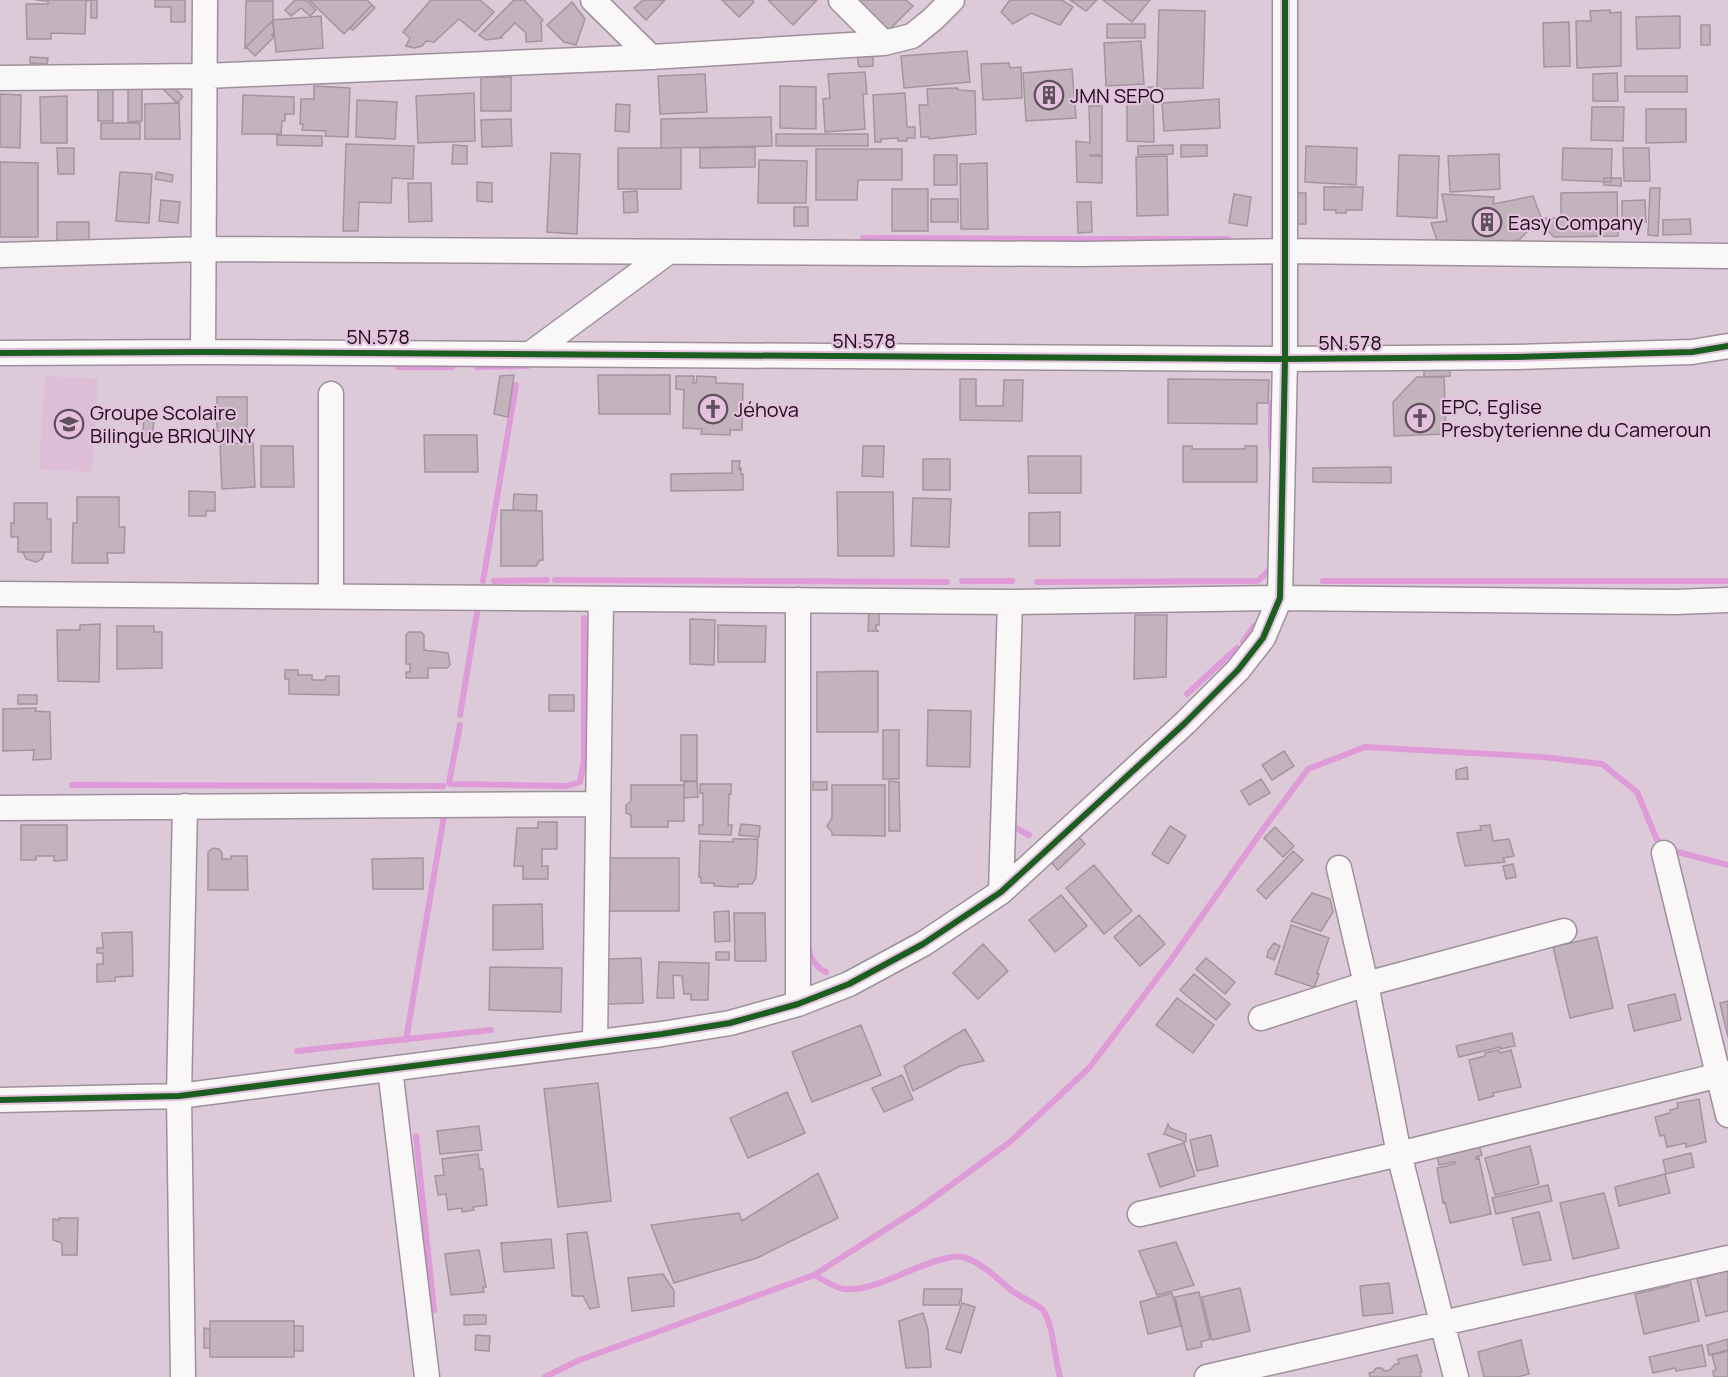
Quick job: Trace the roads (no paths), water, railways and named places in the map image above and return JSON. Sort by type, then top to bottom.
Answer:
[{"type":"street","points":[[203,352],[205,0]]},
{"type":"street","points":[[593,0],[651,57]]},
{"type":"street","points":[[841,0],[884,43]]},
{"type":"street","points":[[0,78],[205,76],[651,57],[884,43],[912,36],[952,0]]},
{"type":"street","points":[[0,1100],[178,1096],[730,1023],[798,1004],[849,984],[923,944],[1001,892],[1185,723],[1238,670],[1263,638],[1280,598],[1285,359],[1285,0]]},
{"type":"street","points":[[0,255],[203,249],[1082,254],[1285,251],[1728,256]]},
{"type":"street","points":[[530,354],[667,253]]},
{"type":"street","name":"5N.578","points":[[0,353],[203,352],[1285,359],[1668,353],[1728,346]]},
{"type":"street","points":[[331,394],[331,596]]},
{"type":"street","points":[[0,594],[1010,602],[1280,598],[1676,602],[1728,600]]},
{"type":"street","points":[[595,1042],[601,599]]},
{"type":"street","points":[[798,600],[798,1004]]},
{"type":"street","points":[[1001,892],[1010,602]]},
{"type":"street","points":[[0,808],[598,804]]},
{"type":"street","points":[[183,1377],[178,1096],[185,806]]},
{"type":"street","points":[[1664,853],[1723,1075],[1728,1115]]},
{"type":"street","points":[[1339,868],[1366,984],[1399,1154],[1456,1377]]},
{"type":"street","points":[[1261,1018],[1366,984],[1564,931]]},
{"type":"street","points":[[390,1069],[427,1377]]},
{"type":"street","points":[[1140,1214],[1723,1075]]},
{"type":"street","points":[[1207,1377],[1728,1257]]},
{"type":"waterway","points":[[863,238],[1098,239]]},
{"type":"waterway","points":[[1101,239],[1228,239]]},
{"type":"waterway","points":[[477,367],[528,366]]},
{"type":"waterway","points":[[398,367],[452,367]]},
{"type":"waterway","points":[[483,581],[516,385]]},
{"type":"waterway","points":[[1271,403],[1271,448]]},
{"type":"waterway","points":[[1259,580],[1271,568],[1271,563]]},
{"type":"waterway","points":[[494,581],[547,580]]},
{"type":"waterway","points":[[555,580],[947,582]]},
{"type":"waterway","points":[[962,581],[1012,581]]},
{"type":"waterway","points":[[1037,582],[1257,581]]},
{"type":"waterway","points":[[1323,581],[1728,581]]},
{"type":"waterway","points":[[460,715],[478,607]]},
{"type":"waterway","points":[[451,784],[567,786],[580,782],[584,760],[584,618]]},
{"type":"waterway","points":[[1243,642],[1254,626]]},
{"type":"waterway","points":[[1187,694],[1237,648]]},
{"type":"waterway","points":[[449,783],[460,725]]},
{"type":"waterway","points":[[545,1377],[577,1361],[814,1275],[921,1207],[1010,1142],[1089,1068],[1170,961],[1308,769],[1365,747],[1543,757],[1602,764],[1637,792],[1657,840],[1678,852],[1728,865]]},
{"type":"waterway","points":[[72,785],[443,786]]},
{"type":"waterway","points":[[406,1040],[445,810]]},
{"type":"waterway","points":[[1012,822],[1012,826],[1029,835]]},
{"type":"waterway","points":[[809,948],[814,962],[826,972]]},
{"type":"waterway","points":[[297,1051],[491,1030]]},
{"type":"waterway","points":[[416,1136],[434,1310]]},
{"type":"waterway","points":[[814,1275],[840,1288],[855,1289],[879,1283],[946,1258],[970,1259],[989,1271],[1012,1291],[1043,1310],[1047,1317],[1060,1377]]},
{"type":"place","name":"JMN SEPO","points":[[1049,95]]},
{"type":"place","name":"Easy Company","points":[[1487,222]]},
{"type":"place","name":"Jéhova","points":[[713,409]]},
{"type":"place","name":"EPC, Eglise Presbyterienne du Cameroun","points":[[1420,418]]},
{"type":"place","name":"Groupe Scolaire Bilingue BRIQUINY","points":[[69,424]]}]
